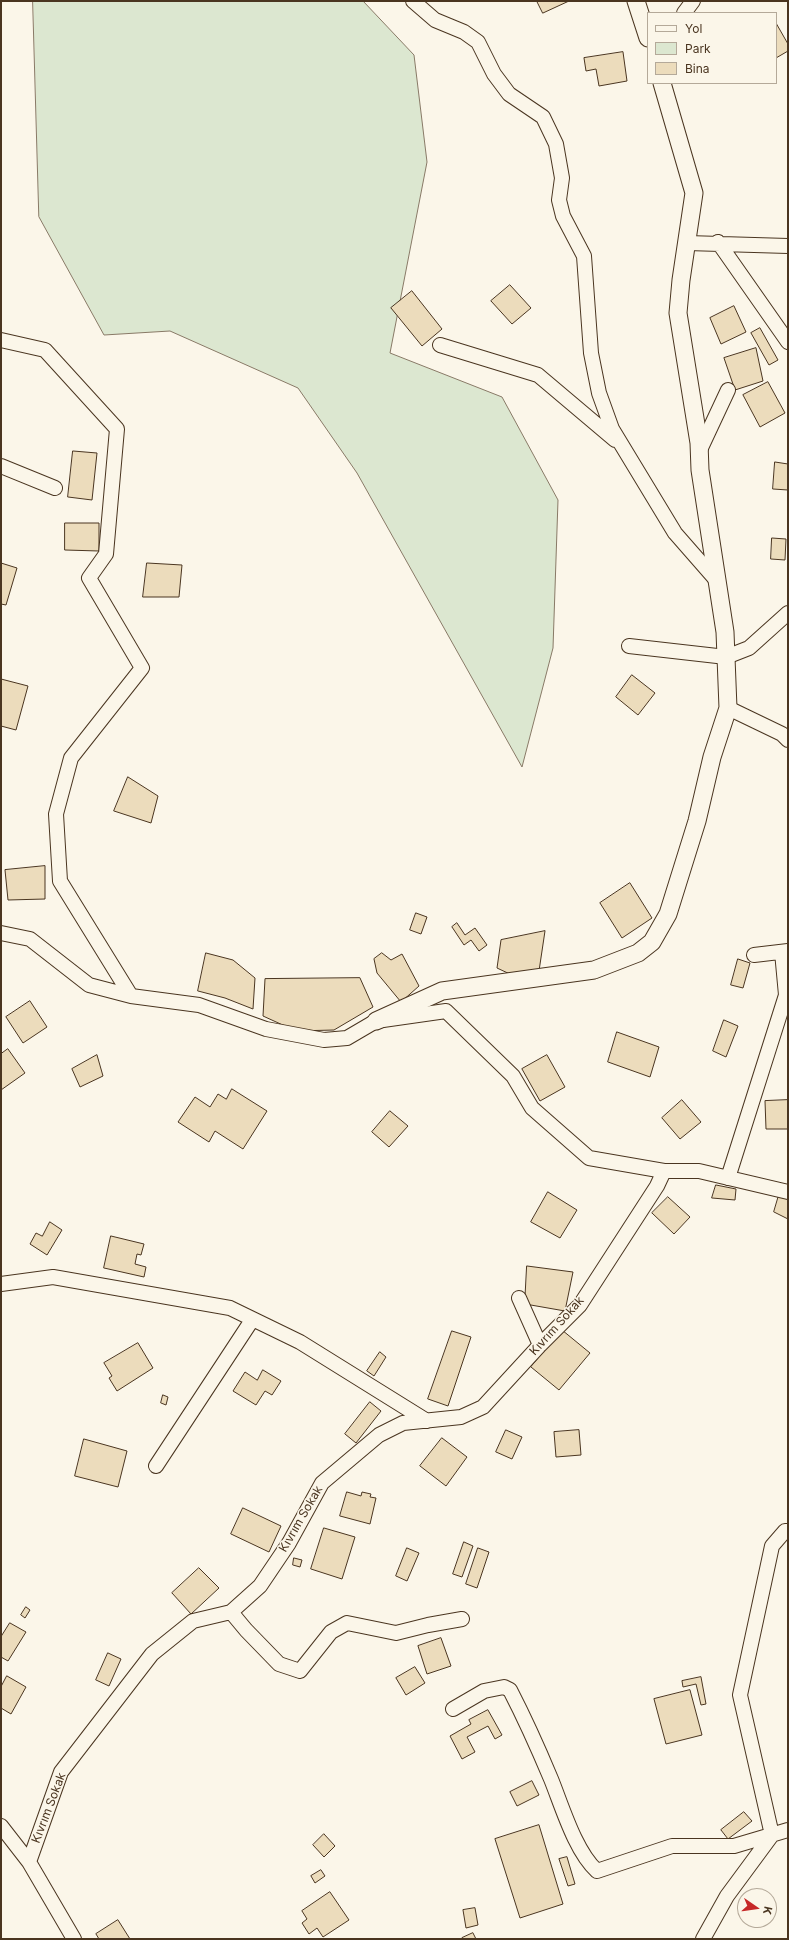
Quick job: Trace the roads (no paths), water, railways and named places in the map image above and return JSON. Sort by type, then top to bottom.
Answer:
[{"type":"street","points":[[413,1],[435,20],[464,32],[478,42],[494,74],[509,94],[543,117],[556,144],[562,178],[559,200],[563,216],[584,256],[591,353],[599,393],[612,429],[675,533],[717,581]]},
{"type":"street","points":[[636,1],[647,35]]},
{"type":"street","points":[[685,12],[693,1]]},
{"type":"street","points":[[1,933],[30,939],[89,985],[131,996],[199,1005],[266,1029],[324,1040],[347,1038],[376,1021],[442,991],[594,970],[638,954],[652,942],[668,914],[697,821],[712,757],[728,708],[725,632],[678,313],[681,280],[694,193],[662,84]]},
{"type":"street","points":[[687,243],[718,242],[788,246]]},
{"type":"street","points":[[718,242],[788,342]]},
{"type":"street","points":[[1,340],[45,350],[117,429],[106,554],[89,578],[142,668],[71,758],[56,814],[60,881],[131,996]]},
{"type":"street","points":[[440,345],[538,375],[626,450]]},
{"type":"street","points":[[699,452],[728,390]]},
{"type":"street","points":[[1,466],[55,488]]},
{"type":"street","points":[[630,646],[726,657],[749,648],[788,613]]},
{"type":"street","points":[[728,708],[782,734],[788,740]]},
{"type":"street","points":[[728,1178],[786,995],[785,952],[754,955]]},
{"type":"street","points":[[376,1021],[446,1011],[513,1076],[532,1108],[589,1158],[664,1171],[699,1172],[788,1192]]},
{"type":"street","name":"Kıvrım Sokak","points":[[29,1862],[61,1772],[152,1654],[193,1621],[231,1612],[260,1586],[293,1537],[322,1483],[379,1435],[403,1423],[461,1417],[484,1407],[540,1345],[580,1305],[657,1186],[664,1171]]},
{"type":"street","points":[[1,1284],[53,1277],[230,1308],[300,1342],[428,1421]]},
{"type":"street","points":[[519,1298],[540,1345]]},
{"type":"street","points":[[156,1466],[252,1320]]},
{"type":"street","points":[[703,1939],[727,1896],[772,1835],[740,1695],[772,1546],[785,1532],[788,1531]]},
{"type":"street","points":[[231,1612],[279,1664],[300,1671],[331,1632],[346,1623],[396,1633],[462,1620]]},
{"type":"street","points":[[453,1709],[484,1691],[504,1687],[510,1690],[527,1723],[572,1831],[590,1865],[597,1871],[672,1846],[734,1846],[788,1830]]},
{"type":"street","points":[[1,1826],[29,1862],[74,1939]]}]
